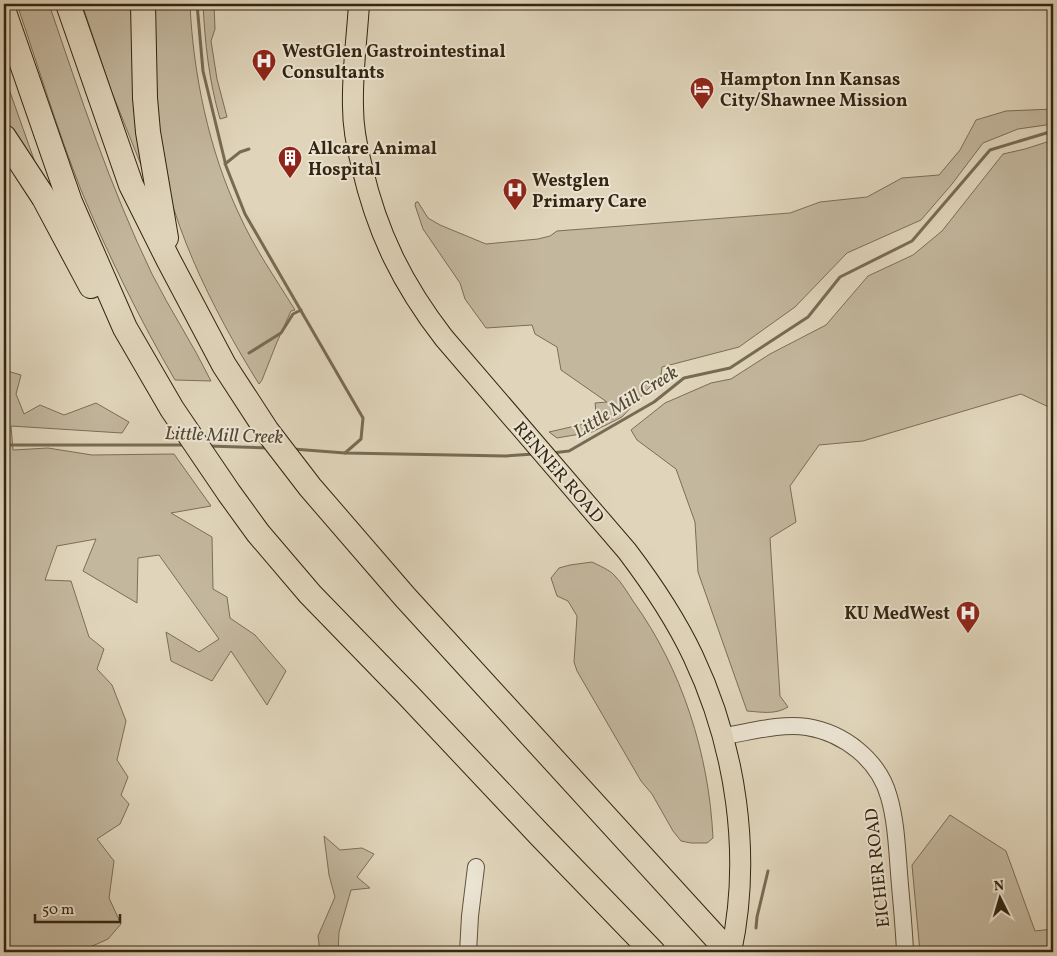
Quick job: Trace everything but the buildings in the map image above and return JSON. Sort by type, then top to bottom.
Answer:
[{"type":"highway","points":[[68,4],[131,184],[224,365],[267,431],[310,487],[405,597],[730,952]]},
{"type":"highway","points":[[143,4],[144,98],[169,261]]},
{"type":"highway","points":[[4,12],[70,202],[125,328],[172,409],[229,493],[258,534],[310,594],[409,696],[532,828],[653,952]]},
{"type":"highway","points":[[4,137],[44,198],[100,303],[125,328]]},
{"type":"main road","name":"RENNER ROAD","points":[[359,4],[353,109],[359,154],[375,217],[388,250],[424,313],[496,401],[627,551],[650,581],[673,618],[693,656],[711,697],[724,736],[738,823],[739,901],[730,952]]},
{"type":"street","name":"EICHER ROAD","points":[[724,736],[782,727],[806,727],[835,735],[860,752],[873,766],[883,781],[889,797],[895,831],[905,952]]},
{"type":"street","points":[[468,952],[476,867]]},
{"type":"shaded area","points":[[17,4],[49,4],[96,140],[137,241],[152,274],[211,381],[175,380],[137,311],[102,239],[72,167]]},
{"type":"shaded area","points":[[82,4],[134,4],[143,170],[111,90]]},
{"type":"shaded area","points":[[152,4],[190,4],[199,84],[204,111],[219,164],[228,190],[245,227],[295,310],[291,311],[259,384],[241,355],[208,293],[193,260],[169,192],[161,159],[156,125],[153,80]]},
{"type":"shaded area","points":[[203,4],[214,4],[215,29],[211,41],[217,79],[227,117],[220,119],[208,62]]},
{"type":"shaded area","points":[[4,75],[37,168],[29,163],[4,125]]},
{"type":"shaded area","points":[[1053,109],[1053,124],[1018,129],[983,143],[952,184],[921,220],[847,253],[795,307],[739,347],[662,367],[661,375],[622,417],[592,432],[557,438],[549,432],[597,421],[595,403],[607,402],[561,370],[557,347],[535,334],[532,325],[486,328],[465,299],[460,283],[423,229],[415,205],[418,202],[428,218],[440,225],[486,244],[538,239],[550,236],[557,231],[790,213],[820,202],[867,197],[902,178],[939,175],[960,150],[976,120],[1006,111]]},
{"type":"shaded area","points":[[1053,140],[1053,409],[1021,394],[863,441],[819,445],[790,486],[796,522],[770,538],[780,696],[788,707],[773,712],[747,711],[698,572],[695,522],[676,469],[637,440],[631,430],[665,403],[711,383],[731,379],[770,354],[826,325],[868,276],[913,255],[942,231],[1003,154]]},
{"type":"shaded area","points":[[4,370],[21,375],[16,394],[24,414],[40,405],[64,415],[96,403],[129,422],[122,433],[11,426],[13,450],[48,448],[92,455],[174,454],[211,506],[171,513],[212,537],[213,589],[227,597],[230,618],[255,635],[286,671],[267,705],[231,651],[212,681],[171,661],[166,632],[199,652],[219,639],[159,555],[138,558],[137,603],[83,571],[96,539],[57,546],[45,580],[71,581],[89,637],[104,649],[97,669],[112,685],[126,721],[117,760],[128,777],[121,795],[129,804],[120,824],[97,839],[114,861],[109,898],[121,924],[108,939],[79,952],[4,952]]},
{"type":"shaded area","points":[[592,562],[605,568],[618,579],[650,627],[666,655],[679,684],[699,744],[706,775],[713,838],[707,843],[681,841],[673,831],[652,794],[641,781],[577,671],[574,662],[577,616],[568,601],[557,596],[551,578],[559,568]]},
{"type":"shaded area","points":[[950,815],[1006,851],[1035,931],[1053,929],[1053,952],[920,952],[912,865]]},
{"type":"shaded area","points":[[324,836],[340,850],[362,848],[374,854],[357,877],[370,888],[351,890],[339,932],[338,952],[320,952],[318,936],[335,897],[329,875]]},
{"type":"waterway","points":[[197,4],[203,71],[226,166],[245,214],[363,418],[361,439],[345,453]]},
{"type":"waterway","name":"Little Mill Creek","points":[[552,453],[569,451],[654,402],[684,378],[730,368],[808,317],[840,277],[912,241],[990,150],[1053,131]]},
{"type":"waterway","points":[[225,164],[240,152],[249,149]]},
{"type":"waterway","points":[[249,353],[281,333],[293,314],[301,310]]},
{"type":"waterway","points":[[4,427],[8,445]]},
{"type":"waterway","name":"Little Mill Creek","points":[[4,445],[186,445]]},
{"type":"waterway","name":"Little Mill Creek","points":[[208,446],[269,448]]},
{"type":"waterway","name":"Little Mill Creek","points":[[293,449],[345,453],[506,456],[534,454]]},
{"type":"waterway","points":[[756,928],[768,871]]},
{"type":"place","name":"WestGlen Gastrointestinal Consultants","points":[[264,82]]},
{"type":"place","name":"Hampton Inn Kansas City/Shawnee Mission","points":[[702,110]]},
{"type":"place","name":"Allcare Animal Hospital","points":[[290,179]]},
{"type":"place","name":"Westglen Primary Care","points":[[515,211]]},
{"type":"place","name":"KU MedWest","points":[[968,634]]}]
